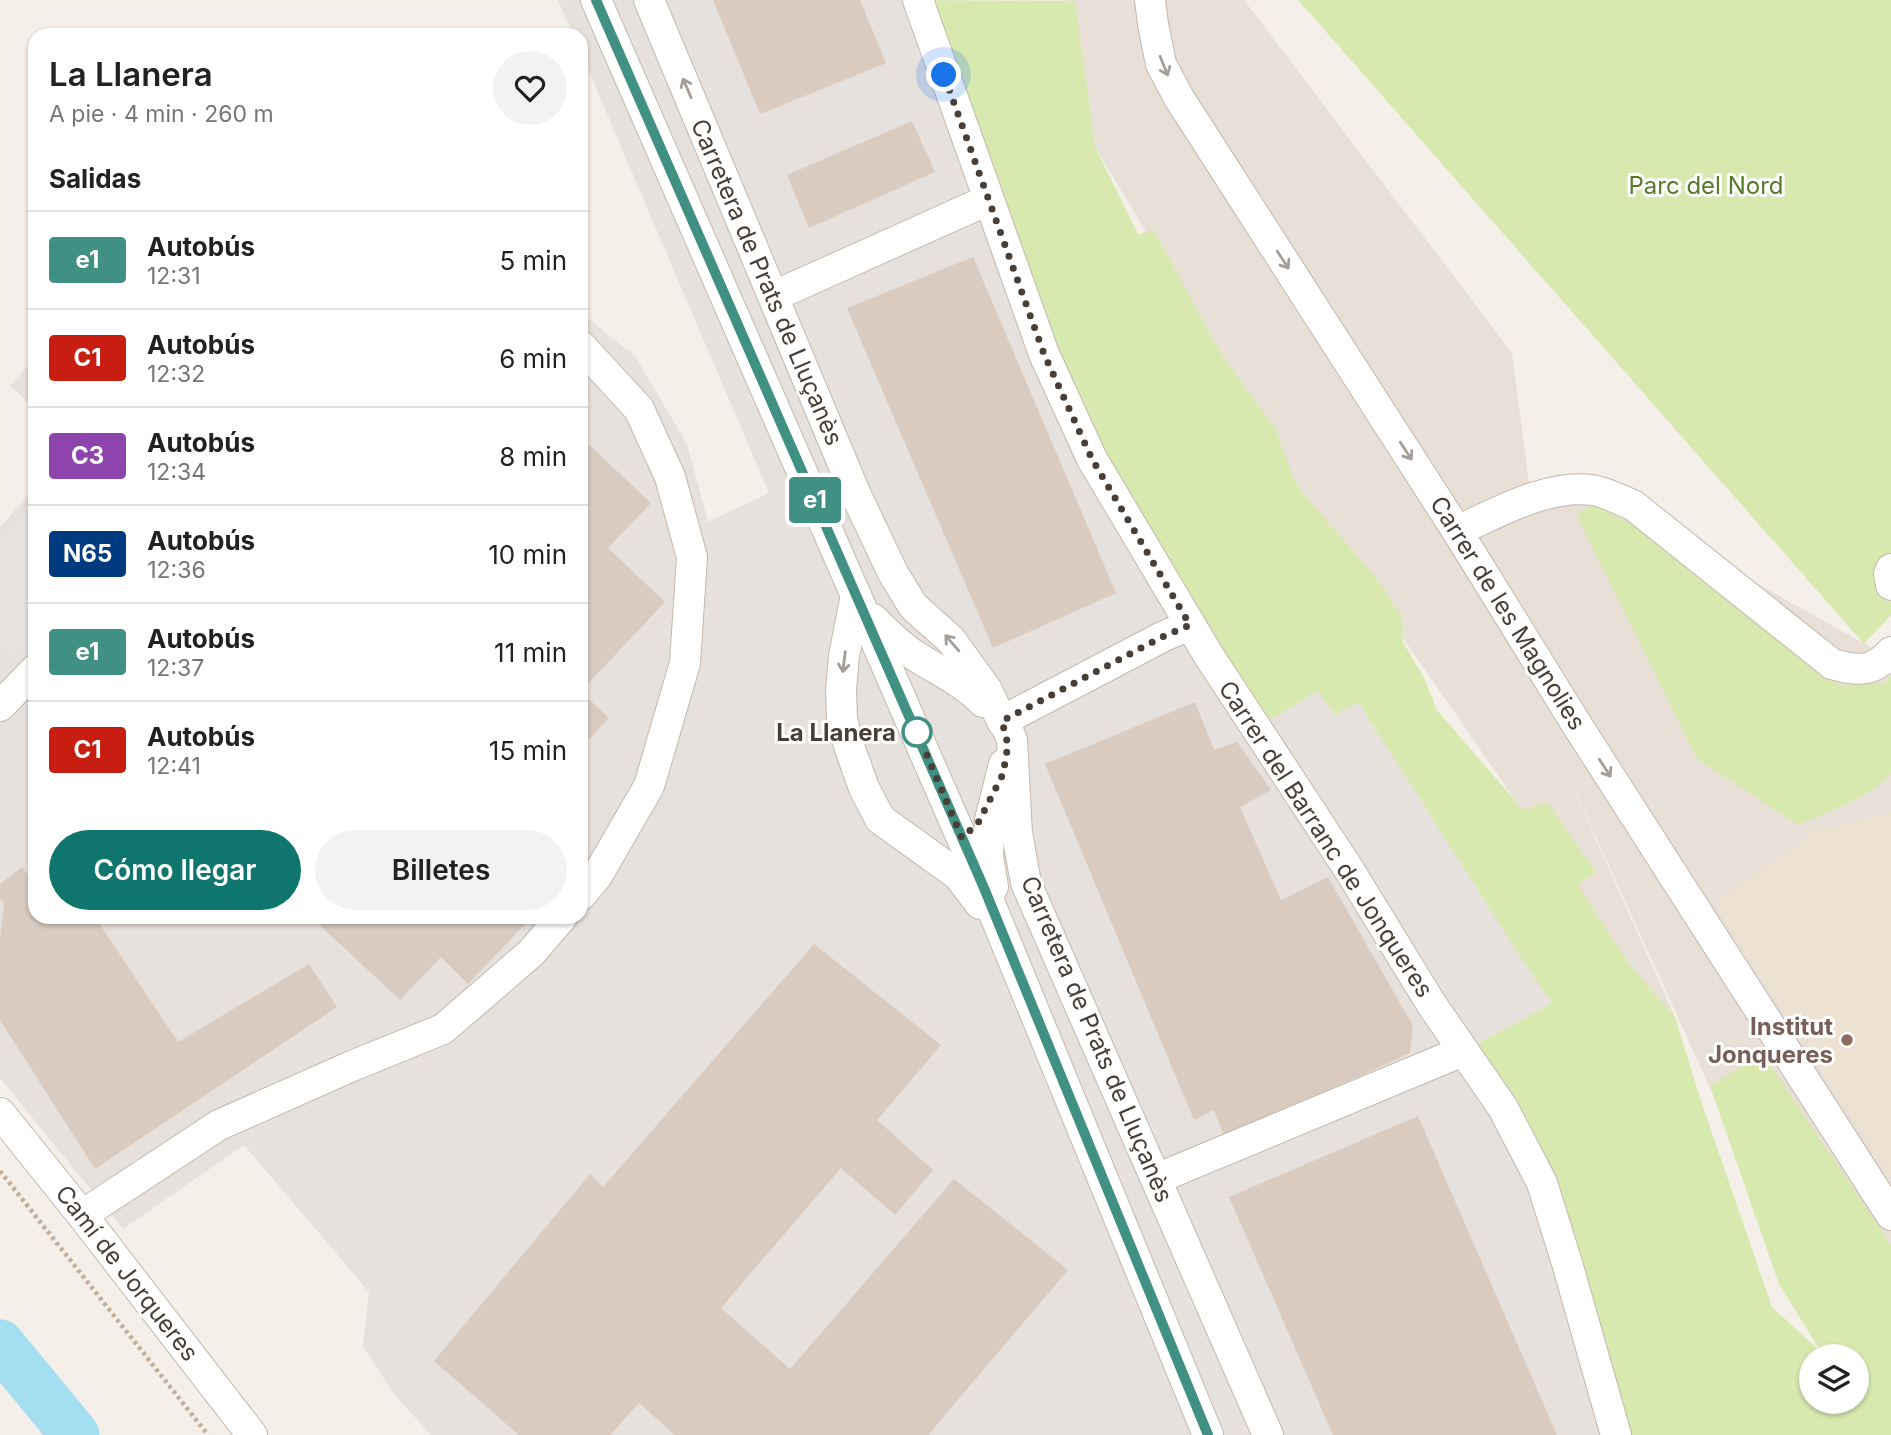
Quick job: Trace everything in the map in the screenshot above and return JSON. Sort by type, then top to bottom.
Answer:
[{"type":"street","name":"Carretera de Prats de Lluçanès","points":[[596,0],[1004,935],[1208,1435]]},
{"type":"street","name":"Carretera de Prats de Lluçanès","points":[[649,0],[856,495],[893,573],[913,606],[951,640],[987,690],[1007,728],[1012,740],[1017,833],[1026,883],[1268,1435]]},
{"type":"street","name":"Carrer del Barranc de Jonqueres","points":[[918,0],[1044,354],[1092,459],[1209,656],[1348,868],[1432,1005],[1503,1108],[1542,1183],[1615,1435]]},
{"type":"street","name":"Carrer de les Magnolies","points":[[1150,0],[1161,64],[1179,98],[1891,1216]]},
{"type":"street","points":[[774,296],[988,200]]},
{"type":"street","points":[[588,354],[639,409],[670,477],[692,557],[685,663],[649,786],[597,876],[588,887]]},
{"type":"street","points":[[1457,531],[1531,499],[1564,489],[1592,490],[1633,505],[1832,664],[1853,670],[1872,667],[1891,652]]},
{"type":"street","points":[[1891,569],[1891,585]]},
{"type":"street","points":[[856,595],[871,617],[891,637],[914,655],[976,694],[1002,721],[1008,745],[990,820],[988,856],[1004,935]]},
{"type":"street","points":[[856,595],[844,656],[842,719],[864,788],[880,819],[958,875],[1004,935]]},
{"type":"street","points":[[1002,721],[1190,625]]},
{"type":"street","points":[[0,706],[28,677]]},
{"type":"street","points":[[893,828],[941,842],[962,838],[978,823],[1003,774]]},
{"type":"street","points":[[82,1215],[219,1125],[443,1029],[531,953],[556,924]]},
{"type":"street","points":[[1156,1179],[1464,1051]]},
{"type":"street","name":"Camí de Jorqueres","points":[[0,1113],[253,1435]]},
{"type":"path","points":[[0,1171],[208,1435]]},
{"type":"shaded area","points":[[558,0],[918,0],[1318,690],[1358,702],[1521,958],[1553,1003],[1474,1045],[1625,1435],[431,1435],[394,1394],[363,1346],[369,1292],[244,1145],[123,1229],[0,1078],[0,527],[28,496],[28,924],[588,924],[588,319],[635,356],[687,444],[708,522],[769,493],[588,69],[588,28],[570,28]]},
{"type":"shaded area","points":[[1065,0],[1244,0],[1512,353],[1531,499],[1592,490],[1886,656],[1891,652],[1891,1435],[1869,1414],[1869,1344],[1827,1344],[1549,734],[1675,1017],[1627,961],[1301,491],[1095,147]]},
{"type":"shaded area","points":[[28,366],[28,402],[10,386]]},
{"type":"shaded area","points":[[28,510],[28,643],[11,661],[0,647],[0,540]]},
{"type":"shaded area","name":"Institut Jonqueres","points":[[1891,812],[1891,1177],[1715,904],[1815,832]]},
{"type":"green space","points":[[918,0],[1075,1],[1095,147],[1138,234],[1154,231],[1223,357],[1276,429],[1293,477],[1301,491],[1374,575],[1402,617],[1403,642],[1424,678],[1437,710],[1523,810],[1548,803],[1596,872],[1578,885],[1627,961],[1675,1017],[1772,1307],[1812,1344],[1799,1344],[1799,1414],[1869,1414],[1869,1344],[1816,1344],[1779,1284],[1710,1086],[1763,1054],[1891,1245],[1891,1435],[1625,1435],[1473,1046],[1552,1003],[1358,702],[1335,715],[1318,691],[1256,728],[1092,459]]},
{"type":"green space","name":"Parc del Nord","points":[[1298,0],[1891,0],[1891,615],[1864,644]]},
{"type":"green space","points":[[1594,505],[1641,529],[1703,582],[1839,685],[1884,683],[1891,676],[1891,774],[1861,797],[1798,825],[1697,759],[1576,514]]},
{"type":"building","points":[[713,0],[860,0],[886,63],[760,114]]},
{"type":"building","points":[[912,121],[935,172],[809,228],[787,175]]},
{"type":"building","points":[[973,257],[1116,593],[993,648],[847,308]]},
{"type":"building","points":[[588,444],[651,503],[608,548],[665,602],[588,684]]},
{"type":"building","points":[[588,698],[609,718],[588,740]]},
{"type":"building","points":[[1195,702],[1214,750],[1237,742],[1271,790],[1240,807],[1281,900],[1328,877],[1413,1026],[1410,1053],[1225,1138],[1214,1110],[1194,1120],[1045,764]]},
{"type":"building","points":[[22,867],[28,875],[28,924],[100,924],[178,1042],[309,964],[337,1007],[95,1169],[0,1020],[0,938],[4,903],[0,899],[0,884]]},
{"type":"building","points":[[319,924],[525,924],[468,984],[441,957],[400,1000]]},
{"type":"building","points":[[814,944],[941,1045],[877,1120],[933,1170],[895,1215],[841,1168],[721,1308],[790,1369],[954,1179],[1068,1270],[928,1435],[675,1435],[639,1403],[610,1435],[519,1435],[434,1361],[590,1174],[603,1187]]},
{"type":"building","points":[[1418,1116],[1557,1435],[1333,1435],[1229,1197]]},
{"type":"waterway","points":[[0,1344],[75,1435]]},
{"type":"bus line","name":"e1","points":[[596,0],[926,751],[1208,1435]]},
{"type":"place","name":"La Llanera","points":[[917,732]]},
{"type":"place","name":"Institut Jonqueres","points":[[1847,1040]]},
{"type":"route","points":[[917,732],[962,838],[978,823],[1003,774],[1008,745],[1002,721],[1190,625],[1092,459],[1044,354],[944,75]]}]
